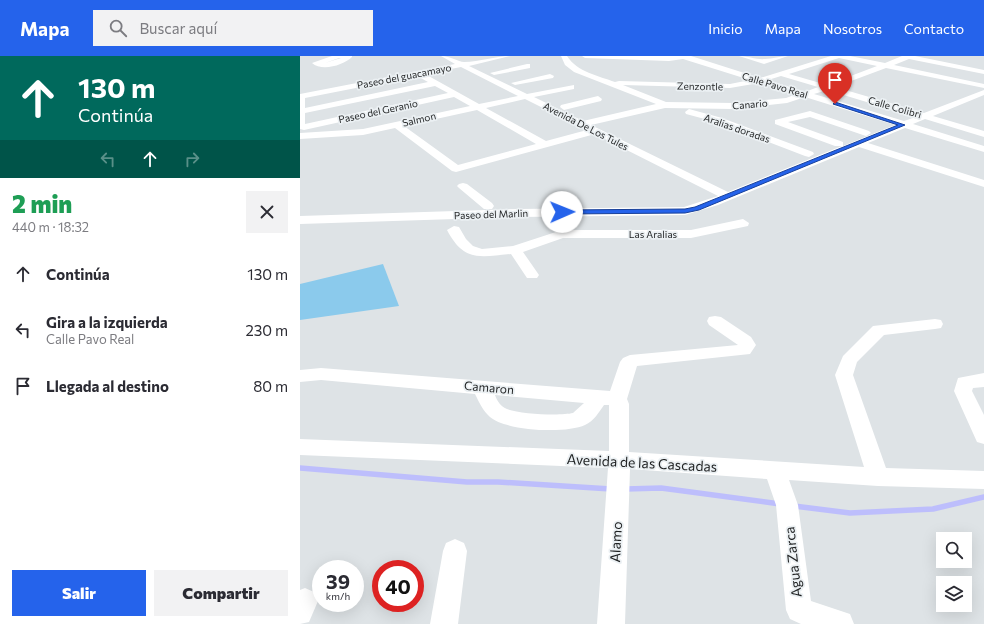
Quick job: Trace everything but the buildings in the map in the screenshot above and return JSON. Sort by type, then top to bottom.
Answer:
[{"type":"street","name":"Avenida De Los Tules","points":[[444,56],[464,61],[494,73],[564,107],[596,126],[729,191]]},
{"type":"street","name":"Paseo del guacamayo","points":[[301,111],[301,96],[418,73],[464,61],[507,56]]},
{"type":"street","points":[[564,56],[568,63],[577,70],[665,105]]},
{"type":"street","points":[[585,56],[670,59],[685,56]]},
{"type":"street","name":"Calle Pavo Real","points":[[685,56],[984,149]]},
{"type":"street","points":[[742,56],[764,62],[785,56]]},
{"type":"street","points":[[839,56],[984,88]]},
{"type":"street","name":"Zenzontle","points":[[605,82],[710,87],[730,86],[782,74],[839,56]]},
{"type":"street","points":[[909,56],[984,72]]},
{"type":"street","name":"Canario","points":[[396,124],[456,169],[544,145],[596,126],[665,105],[733,106],[763,104],[806,94],[887,66],[909,56]]},
{"type":"street","name":"Avenida De Los Tules","points":[[464,61],[525,95],[583,124],[596,126],[675,159]]},
{"type":"street","points":[[494,73],[527,66]]},
{"type":"street","points":[[418,73],[544,145]]},
{"type":"street","name":"Calle Colibri","points":[[782,74],[984,134]]},
{"type":"street","points":[[515,83],[550,76]]},
{"type":"street","points":[[300,127],[301,111],[436,83]]},
{"type":"street","name":"Salmon","points":[[300,136],[364,132],[525,95],[571,87]]},
{"type":"street","points":[[729,191],[858,143],[898,123],[984,88]]},
{"type":"street","name":"Paseo del Geranio","points":[[300,127],[456,94]]},
{"type":"street","points":[[564,107],[598,99]]},
{"type":"street","name":"Aralias doradas","points":[[665,105],[719,120],[809,154]]},
{"type":"street","points":[[838,144],[778,122],[810,114],[866,132]]},
{"type":"street","points":[[729,191],[809,154],[866,132],[898,123]]},
{"type":"street","points":[[858,143],[984,184]]},
{"type":"street","points":[[463,186],[488,206]]},
{"type":"street","name":"Paseo del Marlin","points":[[300,220],[488,206],[685,211],[697,208],[729,191]]},
{"type":"street","points":[[562,234],[563,208]]},
{"type":"street","name":"Paseo del Marlin","points":[[300,212],[385,213],[563,208]]},
{"type":"street","name":"Las Aralias","points":[[454,230],[460,241],[468,249],[481,253],[515,250],[562,234],[691,234],[743,223]]},
{"type":"street","points":[[515,250],[532,275]]},
{"type":"street","points":[[482,388],[491,408],[498,414],[506,417],[566,422],[576,421],[583,418],[608,399],[629,362],[636,359],[744,350],[747,345],[745,341],[715,321]]},
{"type":"street","points":[[878,477],[844,374],[849,360],[879,330],[935,324]]},
{"type":"street","name":"Camaron","points":[[300,376],[321,374],[608,399]]},
{"type":"street","points":[[984,380],[965,383],[963,392],[984,436]]},
{"type":"street","points":[[608,399],[619,404],[618,460]]},
{"type":"street","name":"Avenida de las Cascadas","points":[[300,447],[618,460],[878,477],[984,480]]},
{"type":"street","name":"Alamo","points":[[611,624],[619,489],[618,460]]},
{"type":"street","name":"Agua Zarca","points":[[775,471],[787,505],[798,610],[840,624]]},
{"type":"street","points":[[444,624],[455,551]]},
{"type":"shaded area","points":[[383,264],[399,306],[300,320],[300,284]]},
{"type":"waterway","points":[[300,468],[467,482],[498,482],[611,489]]},
{"type":"waterway","points":[[626,489],[661,488],[780,504]]},
{"type":"waterway","points":[[794,506],[850,513],[933,509],[984,497]]},
{"type":"route","points":[[562,212],[685,211],[697,208],[903,125],[835,104]]}]
